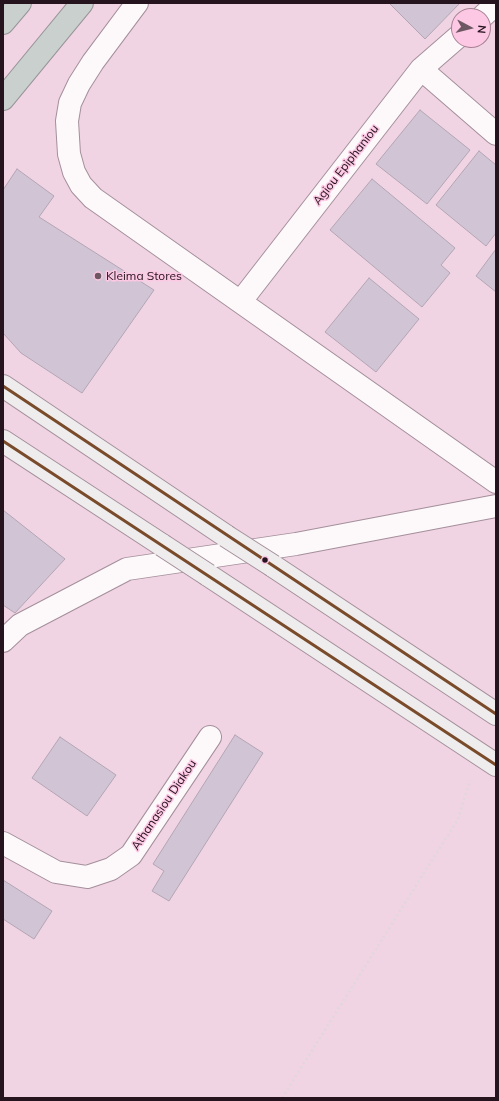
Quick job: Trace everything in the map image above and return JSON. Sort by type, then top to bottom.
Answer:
[{"type":"highway","points":[[3,23],[20,3]]},
{"type":"highway","points":[[3,99],[82,3]]},
{"type":"main road","points":[[3,386],[226,536],[496,714]]},
{"type":"main road","points":[[3,442],[496,765]]},
{"type":"street","points":[[136,3],[92,62],[70,103],[67,121],[69,154],[74,172],[82,185],[93,198],[496,482]]},
{"type":"street","name":"Agiou Epiphaniou","points":[[241,301],[421,69],[451,43]]},
{"type":"street","points":[[421,69],[496,134]]},
{"type":"street","points":[[3,641],[20,625],[127,569],[296,544],[496,506]]},
{"type":"street","name":"Athanasiou Diakou","points":[[3,843],[56,872],[87,877],[111,869],[131,855],[210,737]]},
{"type":"path","points":[[282,1098],[458,819],[470,780]]},
{"type":"building","points":[[460,3],[455,8],[451,8],[451,12],[425,39],[390,4]]},
{"type":"building","points":[[420,110],[470,150],[427,204],[376,164]]},
{"type":"building","points":[[479,151],[496,165],[496,233],[486,246],[436,205]]},
{"type":"building","points":[[17,169],[54,196],[39,217],[154,290],[82,393],[21,353],[3,333],[3,190]]},
{"type":"building","points":[[372,179],[455,248],[441,265],[450,273],[422,307],[330,230]]},
{"type":"building","points":[[496,249],[496,292],[476,276]]},
{"type":"building","points":[[369,278],[419,319],[376,372],[325,332]]},
{"type":"building","points":[[3,510],[65,559],[15,613],[3,605]]},
{"type":"building","points":[[235,735],[263,753],[169,901],[152,891],[164,871],[153,864]]},
{"type":"building","points":[[60,737],[116,775],[87,816],[32,778]]},
{"type":"building","points":[[3,880],[52,911],[34,939],[3,919]]},
{"type":"transit line","points":[[3,386],[496,714]]},
{"type":"transit line","points":[[3,441],[496,765]]},
{"type":"place","name":"Kleima Stores","points":[[98,276]]}]
